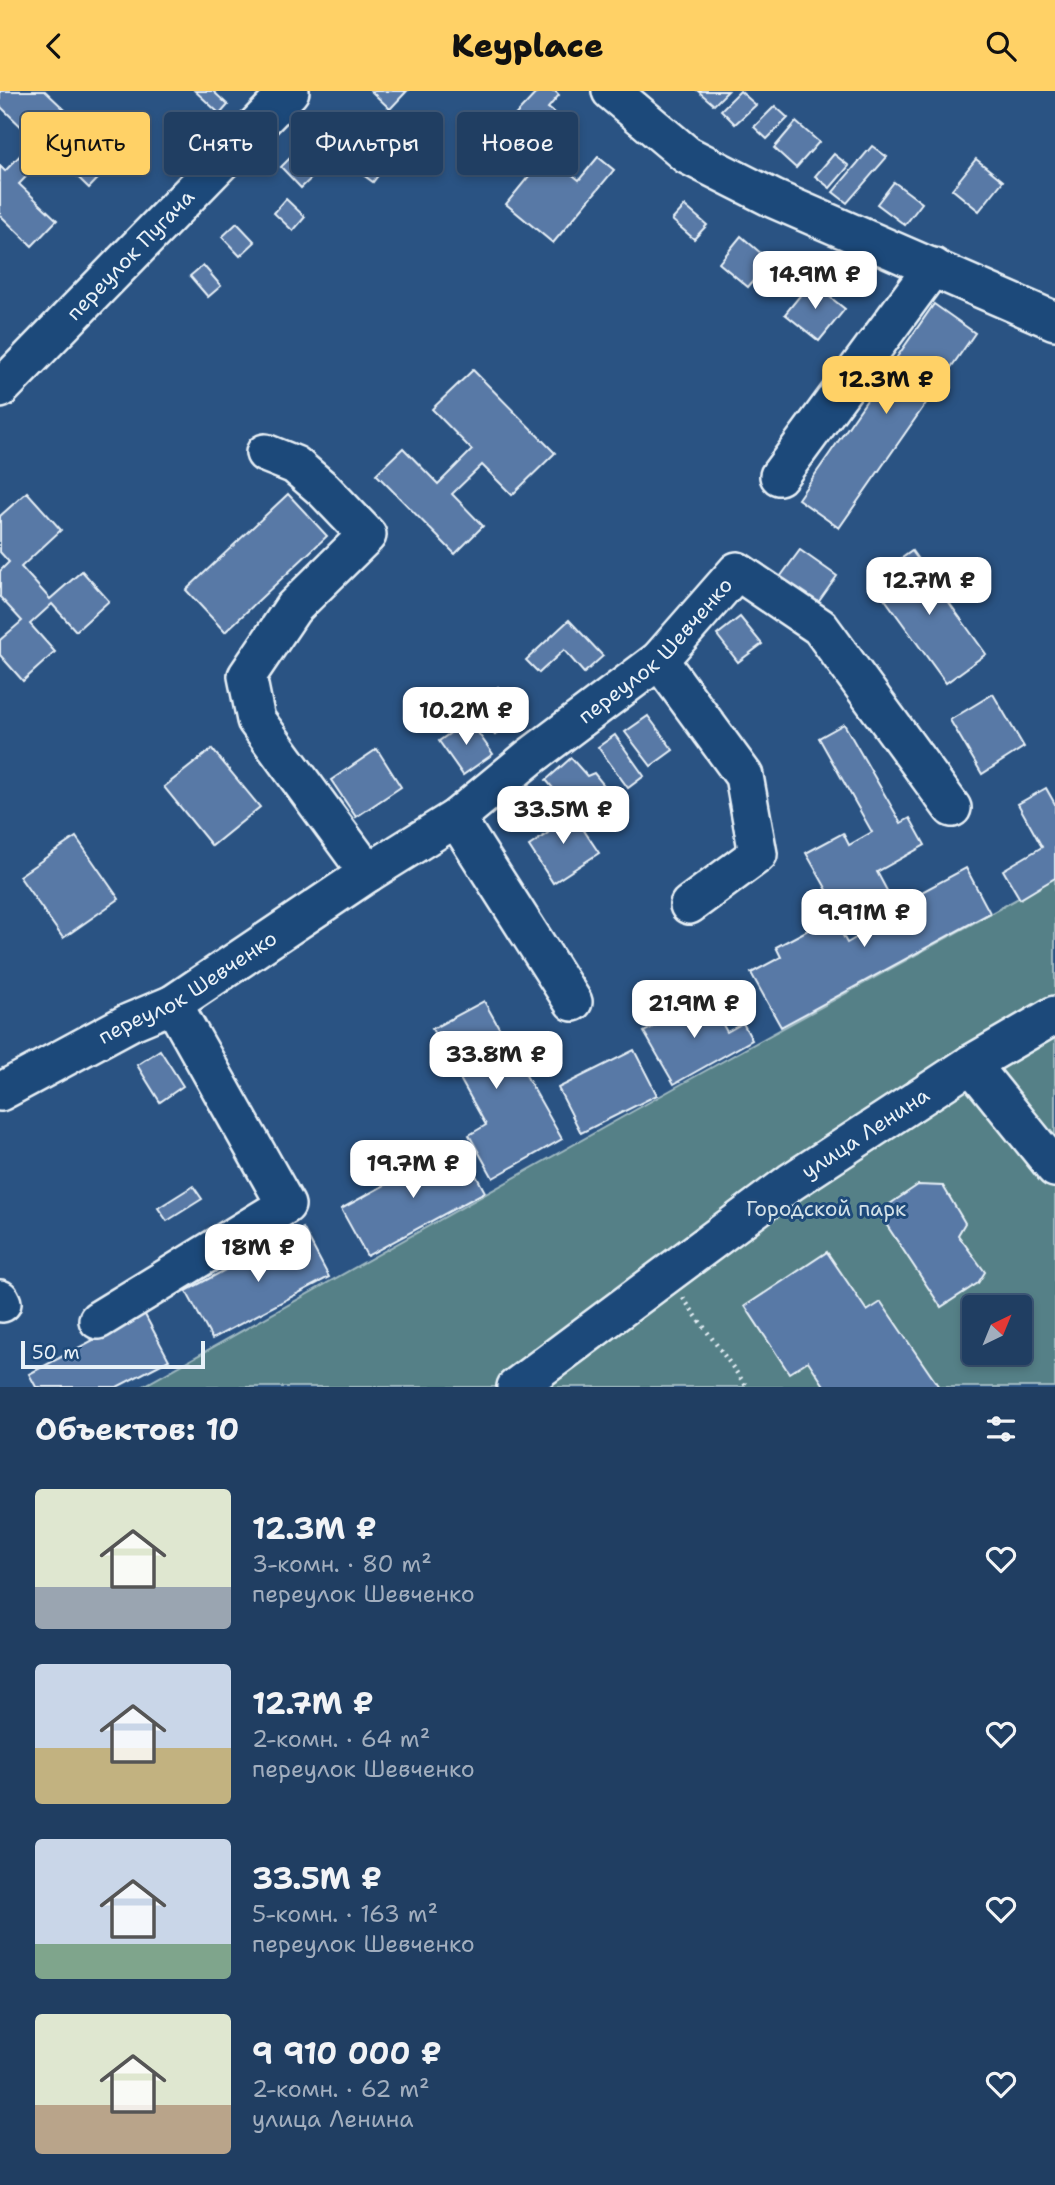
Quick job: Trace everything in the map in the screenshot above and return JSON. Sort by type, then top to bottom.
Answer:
[{"type":"street","name":"переулок Пугача","points":[[0,389],[290,91]]},
{"type":"street","points":[[611,91],[687,155],[774,199],[1055,321]]},
{"type":"street","points":[[779,476],[933,267]]},
{"type":"street","points":[[265,453],[295,465],[324,490],[367,535],[293,608],[247,676],[256,720],[368,873]]},
{"type":"street","name":"переулок Шевченко","points":[[0,1092],[130,1022],[173,1004],[368,873],[456,818],[530,757],[659,660],[737,571],[820,627],[952,808]]},
{"type":"street","points":[[659,660],[744,776],[758,854],[689,905]]},
{"type":"street","points":[[456,818],[573,1002]]},
{"type":"street","points":[[98,1320],[286,1205],[173,1004]]},
{"type":"street","name":"улица Ленина","points":[[516,1387],[791,1182],[971,1064],[1055,1015]]},
{"type":"street","points":[[971,1064],[1055,1168]]},
{"type":"path","points":[[667,1275],[747,1387]]},
{"type":"green space","name":"Городской парк","points":[[1055,878],[1055,1387],[142,1387],[678,1086]]},
{"type":"building","points":[[0,91],[45,91],[67,112],[21,112],[21,126],[0,106]]},
{"type":"building","points":[[195,91],[213,91],[228,105],[222,112],[218,112]]},
{"type":"building","points":[[371,91],[407,91],[390,109]]},
{"type":"building","points":[[538,91],[555,91],[559,95],[548,108],[553,112],[518,112]]},
{"type":"building","points":[[698,91],[728,91],[714,105]]},
{"type":"building","points":[[740,91],[756,105],[735,124],[721,110]]},
{"type":"building","points":[[775,106],[788,118],[767,139],[754,127]]},
{"type":"building","points":[[796,122],[819,142],[796,168],[774,148]]},
{"type":"building","points":[[872,146],[887,157],[847,203],[833,192]]},
{"type":"building","points":[[21,154],[21,175],[28,175],[19,184],[57,220],[32,246],[0,215],[0,166],[5,171]]},
{"type":"building","points":[[834,154],[849,166],[830,188],[815,176]]},
{"type":"building","points":[[291,157],[291,175],[315,175],[301,188],[281,167]]},
{"type":"building","points":[[598,157],[614,170],[553,243],[506,204],[530,175],[573,175],[579,180]]},
{"type":"building","points":[[976,159],[1003,181],[979,211],[952,189]]},
{"type":"building","points":[[76,175],[102,175],[89,188]]},
{"type":"building","points":[[363,175],[378,175],[373,182]]},
{"type":"building","points":[[894,182],[922,203],[905,225],[877,204]]},
{"type":"building","points":[[286,199],[305,217],[293,231],[274,213]]},
{"type":"building","points":[[685,206],[707,225],[694,239],[672,220]]},
{"type":"building","points":[[237,223],[255,242],[240,256],[222,237]]},
{"type":"building","points":[[741,236],[770,261],[748,287],[719,263]]},
{"type":"building","points":[[203,265],[221,286],[208,297],[190,276]]},
{"type":"building","points":[[811,282],[845,309],[819,341],[785,314]]},
{"type":"building","points":[[934,304],[975,333],[839,528],[798,499]]},
{"type":"building","points":[[473,370],[555,453],[512,495],[482,465],[452,494],[483,526],[455,554],[376,474],[403,448],[438,484],[472,450],[432,409]]},
{"type":"building","points":[[27,492],[61,530],[21,567],[50,599],[82,571],[109,601],[76,631],[52,604],[30,624],[55,652],[23,681],[0,655],[0,640],[22,621],[0,597],[0,571],[9,562],[0,552],[0,516]]},
{"type":"building","points":[[288,494],[327,536],[225,632],[186,590]]},
{"type":"building","points":[[800,550],[837,576],[812,611],[775,584]]},
{"type":"building","points":[[912,551],[986,654],[946,683],[871,580]]},
{"type":"building","points":[[740,617],[762,644],[738,662],[717,635]]},
{"type":"building","points":[[569,620],[603,656],[584,673],[564,650],[539,673],[526,660]]},
{"type":"building","points":[[498,687],[520,712],[495,735],[472,711]]},
{"type":"building","points":[[993,694],[1024,747],[982,774],[950,720]]},
{"type":"building","points":[[648,716],[673,750],[651,766],[625,732]]},
{"type":"building","points":[[469,720],[493,754],[463,775],[439,741]]},
{"type":"building","points":[[844,724],[901,823],[910,818],[925,845],[877,872],[892,900],[847,925],[806,853],[843,833],[849,845],[872,832],[819,738]]},
{"type":"building","points":[[615,735],[644,776],[628,788],[598,747]]},
{"type":"building","points":[[212,749],[260,807],[212,846],[164,787]]},
{"type":"building","points":[[377,749],[401,787],[356,817],[331,780]]},
{"type":"building","points":[[571,758],[587,776],[594,773],[607,789],[576,815],[546,780]]},
{"type":"building","points":[[1046,788],[1055,804],[1055,878],[1020,899],[1003,870],[1042,847],[1018,804]]},
{"type":"building","points":[[569,808],[599,853],[553,883],[529,846],[548,833],[543,825]]},
{"type":"building","points":[[76,837],[119,899],[63,938],[19,876]]},
{"type":"building","points":[[966,868],[990,913],[781,1027],[751,973],[781,957],[776,947],[823,922],[837,925],[847,943],[906,909],[905,901]]},
{"type":"building","points":[[707,997],[727,1032],[743,1023],[752,1040],[674,1084],[644,1032]]},
{"type":"building","points":[[484,1001],[562,1139],[493,1178],[469,1135],[486,1125],[432,1029]]},
{"type":"building","points":[[160,1050],[183,1086],[160,1102],[137,1065]]},
{"type":"building","points":[[634,1050],[657,1095],[581,1133],[558,1088]]},
{"type":"building","points":[[459,1144],[485,1192],[367,1256],[341,1209]]},
{"type":"building","points":[[918,1185],[943,1186],[965,1223],[958,1235],[985,1272],[978,1283],[941,1307],[878,1212]]},
{"type":"building","points":[[193,1186],[202,1199],[167,1221],[158,1208]]},
{"type":"building","points":[[303,1228],[329,1277],[212,1339],[186,1291]]},
{"type":"building","points":[[827,1252],[867,1311],[881,1302],[939,1387],[825,1387],[808,1361],[789,1373],[745,1306]]},
{"type":"building","points":[[144,1313],[169,1360],[117,1387],[36,1387],[29,1374]]}]
